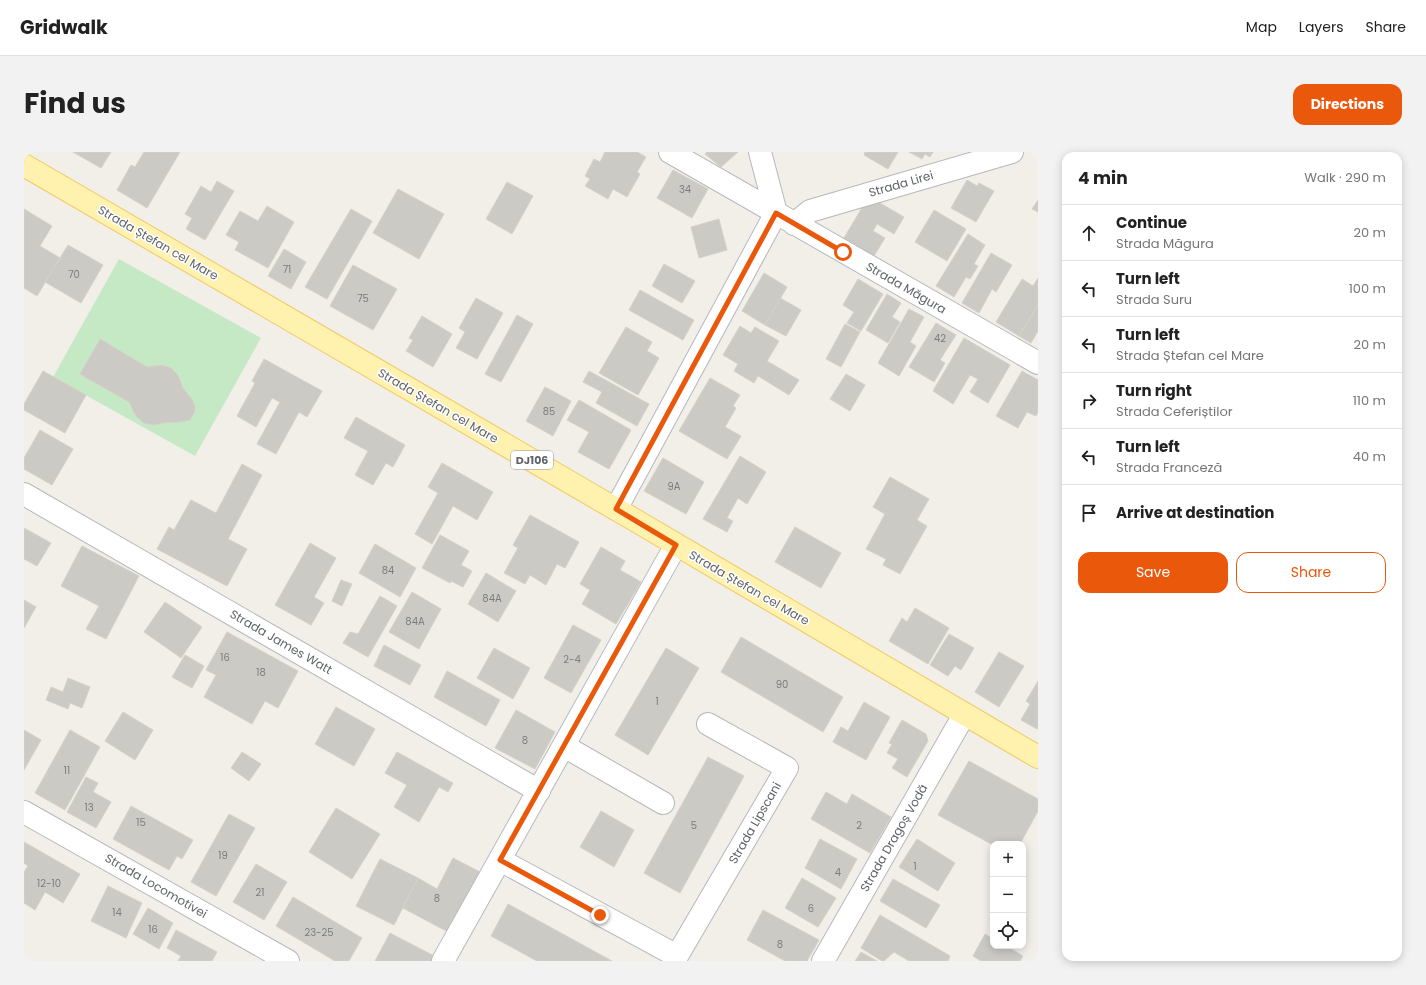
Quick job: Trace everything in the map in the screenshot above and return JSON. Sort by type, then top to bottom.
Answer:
[{"type":"main road","name":"Strada Ștefan cel Mare","points":[[24,165],[616,509],[964,715],[1038,757]]},
{"type":"street","name":"Strada Măgura","points":[[670,152],[1038,363]]},
{"type":"street","points":[[616,509],[776,213],[760,152]]},
{"type":"street","name":"Strada Lirei","points":[[794,224],[810,211],[1012,152]]},
{"type":"street","name":"Strada James Watt","points":[[24,494],[539,791]]},
{"type":"street","points":[[443,961],[676,545]]},
{"type":"street","name":"Strada Dragoș Vodă","points":[[824,961],[964,715]]},
{"type":"street","name":"Strada Lipscani","points":[[500,860],[677,956],[787,768],[708,724]]},
{"type":"street","points":[[564,746],[664,803]]},
{"type":"street","name":"Strada Locomotivei","points":[[24,812],[288,961]]},
{"type":"green space","points":[[119,259],[261,338],[195,456],[53,377]]},
{"type":"building","points":[[73,152],[111,152],[101,168]]},
{"type":"building","points":[[144,152],[180,152],[147,208],[117,190],[131,165],[135,167]]},
{"type":"building","points":[[605,152],[637,152],[646,157],[637,172],[640,174],[627,197],[613,189],[608,199],[585,186],[590,179],[585,176],[594,159],[600,162]]},
{"type":"building","points":[[707,152],[738,152],[721,167],[705,154]]},
{"type":"building","points":[[865,152],[898,152],[888,169],[864,155]]},
{"type":"building","points":[[909,152],[933,152],[930,157],[925,154],[922,159]]},
{"type":"building","points":[[673,170],[708,189],[692,218],[657,198]]},
{"type":"building","points":[[967,180],[977,186],[979,183],[994,191],[976,222],[951,208]]},
{"type":"building","points":[[217,181],[234,191],[205,240],[186,229],[192,218],[185,214],[201,186],[211,192]]},
{"type":"building","points":[[507,182],[533,196],[512,234],[486,219]]},
{"type":"building","points":[[398,189],[444,214],[419,259],[373,233]]},
{"type":"building","points":[[1038,200],[1038,212],[1032,209]]},
{"type":"building","points":[[878,202],[904,217],[894,234],[877,224],[873,231],[885,238],[874,256],[844,238],[863,206]]},
{"type":"building","points":[[267,206],[294,222],[268,268],[235,250],[239,242],[226,235],[240,211],[258,221]]},
{"type":"building","points":[[24,209],[52,226],[40,246],[60,258],[37,296],[24,288]]},
{"type":"building","points":[[351,209],[372,221],[327,299],[305,287]]},
{"type":"building","points":[[934,210],[966,229],[947,261],[915,242]]},
{"type":"building","points":[[719,219],[727,250],[699,258],[691,227]]},
{"type":"building","points":[[968,234],[985,245],[974,264],[978,266],[970,279],[966,277],[954,297],[936,286]]},
{"type":"building","points":[[68,245],[103,265],[81,303],[45,282]]},
{"type":"building","points":[[284,249],[306,262],[291,289],[268,276]]},
{"type":"building","points":[[991,253],[1012,265],[996,292],[992,289],[979,313],[962,303]]},
{"type":"building","points":[[664,264],[695,281],[682,303],[652,286]]},
{"type":"building","points":[[353,265],[397,289],[373,330],[330,306]]},
{"type":"building","points":[[764,273],[787,287],[765,325],[742,311]]},
{"type":"building","points":[[1038,278],[1038,305],[1019,336],[996,322],[1022,279],[1033,286]]},
{"type":"building","points":[[858,279],[883,294],[861,331],[847,323],[854,312],[843,305]]},
{"type":"building","points":[[640,290],[694,320],[683,340],[629,310]]},
{"type":"building","points":[[887,294],[901,303],[892,317],[900,322],[888,343],[866,330]]},
{"type":"building","points":[[476,298],[503,313],[477,359],[456,348],[465,332],[459,328]]},
{"type":"building","points":[[780,298],[801,310],[786,336],[765,325]]},
{"type":"building","points":[[1038,305],[1038,331],[1031,343],[1019,336]]},
{"type":"building","points":[[909,309],[924,317],[910,342],[916,346],[899,376],[878,363]]},
{"type":"building","points":[[517,315],[533,324],[501,382],[485,374]]},
{"type":"building","points":[[422,316],[452,334],[433,367],[406,351],[413,340],[409,338]]},
{"type":"building","points":[[936,323],[956,335],[940,360],[945,363],[934,382],[909,367]]},
{"type":"building","points":[[845,324],[860,332],[841,367],[826,359]]},
{"type":"building","points":[[740,326],[751,333],[755,327],[779,341],[767,361],[799,380],[789,395],[758,376],[754,383],[734,371],[738,364],[723,355]]},
{"type":"building","points":[[626,327],[652,342],[647,351],[659,358],[638,395],[599,373]]},
{"type":"building","points":[[964,338],[1010,365],[988,403],[970,392],[978,379],[970,375],[953,404],[933,391]]},
{"type":"building","points":[[100,339],[147,367],[162,365],[171,368],[178,375],[183,388],[193,401],[195,408],[190,420],[154,425],[144,423],[136,416],[129,402],[80,374]]},
{"type":"building","points":[[264,359],[322,391],[307,417],[299,412],[276,454],[257,444],[280,402],[272,398],[256,427],[237,416],[255,383],[252,381]]},
{"type":"building","points":[[43,371],[86,395],[65,433],[24,410],[24,404]]},
{"type":"building","points":[[589,371],[649,404],[637,426],[596,403],[602,392],[583,382]]},
{"type":"building","points":[[1022,371],[1038,380],[1038,412],[1036,416],[1027,412],[1018,428],[996,416]]},
{"type":"building","points":[[846,374],[865,385],[850,411],[830,399]]},
{"type":"building","points":[[710,378],[740,395],[733,406],[736,408],[725,427],[741,436],[727,459],[679,431]]},
{"type":"building","points":[[545,387],[571,401],[553,436],[526,421]]},
{"type":"building","points":[[579,400],[631,430],[609,469],[578,452],[589,432],[567,420]]},
{"type":"building","points":[[356,417],[405,445],[393,467],[386,463],[373,485],[355,475],[368,451],[344,438]]},
{"type":"building","points":[[40,430],[73,449],[52,485],[24,469],[24,458]]},
{"type":"building","points":[[740,456],[766,472],[747,504],[738,498],[727,518],[733,521],[727,532],[703,519]]},
{"type":"building","points":[[663,458],[704,482],[686,514],[644,491]]},
{"type":"building","points":[[442,463],[493,492],[477,520],[453,506],[432,544],[415,534],[438,493],[428,487]]},
{"type":"building","points":[[242,464],[262,475],[228,539],[247,549],[227,586],[157,549],[169,527],[174,530],[191,500],[216,513]]},
{"type":"building","points":[[890,477],[929,499],[917,520],[927,526],[900,574],[883,565],[886,559],[866,549],[885,514],[873,507]]},
{"type":"building","points":[[530,515],[579,542],[565,568],[557,564],[546,585],[530,575],[525,584],[504,573],[518,548],[513,545]]},
{"type":"building","points":[[795,527],[841,553],[821,588],[775,562]]},
{"type":"building","points":[[24,528],[51,543],[37,566],[24,559]]},
{"type":"building","points":[[440,535],[469,551],[461,565],[472,571],[463,587],[451,581],[450,583],[422,568]]},
{"type":"building","points":[[310,543],[336,558],[314,597],[324,603],[311,625],[275,605]]},
{"type":"building","points":[[375,544],[416,568],[400,597],[359,573]]},
{"type":"building","points":[[82,546],[139,576],[106,639],[86,629],[99,606],[61,586]]},
{"type":"building","points":[[601,547],[625,561],[620,570],[641,582],[616,624],[582,604],[590,590],[580,584]]},
{"type":"building","points":[[486,573],[516,591],[498,622],[468,604]]},
{"type":"building","points":[[341,580],[352,584],[342,606],[332,601]]},
{"type":"building","points":[[412,592],[441,609],[419,649],[389,632]]},
{"type":"building","points":[[380,596],[397,606],[368,657],[343,643],[350,632],[358,634]]},
{"type":"building","points":[[24,600],[36,607],[24,628]]},
{"type":"building","points":[[165,602],[202,627],[181,658],[144,632]]},
{"type":"building","points":[[915,608],[949,628],[928,664],[889,641],[902,618],[907,622]]},
{"type":"building","points":[[573,625],[601,640],[571,693],[544,678]]},
{"type":"building","points":[[227,632],[298,671],[278,708],[265,701],[252,724],[204,697],[216,675],[206,670]]},
{"type":"building","points":[[949,634],[974,648],[961,670],[955,666],[948,676],[930,665]]},
{"type":"building","points":[[741,637],[843,697],[823,732],[721,672]]},
{"type":"building","points":[[384,645],[421,665],[410,685],[374,666]]},
{"type":"building","points":[[494,648],[530,668],[513,699],[477,678]]},
{"type":"building","points":[[666,648],[699,668],[648,755],[615,735]]},
{"type":"building","points":[[999,652],[1024,666],[999,707],[975,692]]},
{"type":"building","points":[[185,655],[204,666],[192,688],[172,677]]},
{"type":"building","points":[[447,671],[500,700],[486,726],[434,697]]},
{"type":"building","points":[[68,678],[90,687],[82,708],[70,703],[68,709],[46,700],[51,687],[63,692]]},
{"type":"building","points":[[1038,681],[1037,729],[1021,720],[1030,704],[1026,701]]},
{"type":"building","points":[[864,702],[890,717],[866,760],[833,742],[841,727],[848,731]]},
{"type":"building","points":[[336,707],[375,729],[354,766],[315,744]]},
{"type":"building","points":[[516,710],[555,732],[535,769],[495,748]]},
{"type":"building","points":[[123,712],[153,730],[135,760],[105,741]]},
{"type":"building","points":[[902,720],[926,734],[928,741],[907,777],[892,768],[898,759],[887,753],[892,744],[889,743]]},
{"type":"building","points":[[24,730],[41,740],[24,770]]},
{"type":"building","points":[[70,730],[100,747],[65,810],[35,793]]},
{"type":"building","points":[[242,752],[261,764],[249,781],[231,768]]},
{"type":"building","points":[[397,752],[453,783],[448,792],[439,787],[419,822],[394,807],[407,785],[385,773]]},
{"type":"building","points":[[708,757],[744,776],[680,893],[644,873]]},
{"type":"building","points":[[969,761],[1038,799],[1038,811],[1022,841],[990,841],[990,843],[938,815]]},
{"type":"building","points":[[86,777],[98,783],[93,792],[111,802],[96,828],[67,812]]},
{"type":"building","points":[[826,792],[847,804],[852,794],[891,817],[870,853],[811,819]]},
{"type":"building","points":[[131,806],[193,840],[182,859],[177,856],[169,870],[113,839]]},
{"type":"building","points":[[336,808],[380,834],[352,879],[309,852]]},
{"type":"building","points":[[601,811],[634,830],[614,867],[580,847]]},
{"type":"building","points":[[229,814],[255,828],[216,896],[191,882]]},
{"type":"building","points":[[820,839],[857,859],[841,889],[805,868]]},
{"type":"building","points":[[917,839],[955,863],[938,891],[899,867]]},
{"type":"building","points":[[24,842],[80,874],[63,903],[45,892],[35,910],[24,903],[24,872],[28,866],[24,863]]},
{"type":"building","points":[[453,858],[480,872],[448,932],[403,908],[418,878],[437,889]]},
{"type":"building","points":[[380,859],[418,878],[394,925],[356,906]]},
{"type":"building","points":[[256,864],[287,882],[264,920],[233,902]]},
{"type":"building","points":[[802,878],[836,898],[818,927],[785,908]]},
{"type":"building","points":[[893,879],[940,905],[926,928],[880,901]]},
{"type":"building","points":[[108,886],[142,903],[126,938],[91,921]]},
{"type":"building","points":[[293,897],[362,938],[349,961],[335,961],[276,926]]},
{"type":"building","points":[[508,904],[612,961],[537,961],[491,936]]},
{"type":"building","points":[[148,908],[173,923],[159,949],[133,934]]},
{"type":"building","points":[[763,910],[819,940],[807,961],[785,961],[747,940]]},
{"type":"building","points":[[880,915],[950,956],[948,961],[909,961],[894,952],[882,961],[861,948]]},
{"type":"building","points":[[176,930],[217,952],[212,961],[178,961],[181,956],[167,948]]},
{"type":"building","points":[[390,933],[436,957],[434,961],[375,961]]},
{"type":"building","points":[[985,934],[990,937],[990,949],[1011,949],[1023,956],[1020,961],[981,961],[973,956]]},
{"type":"building","points":[[861,952],[877,961],[855,961]]},
{"type":"route","points":[[600,915],[500,860],[676,545],[616,509],[776,213],[843,252]]}]
